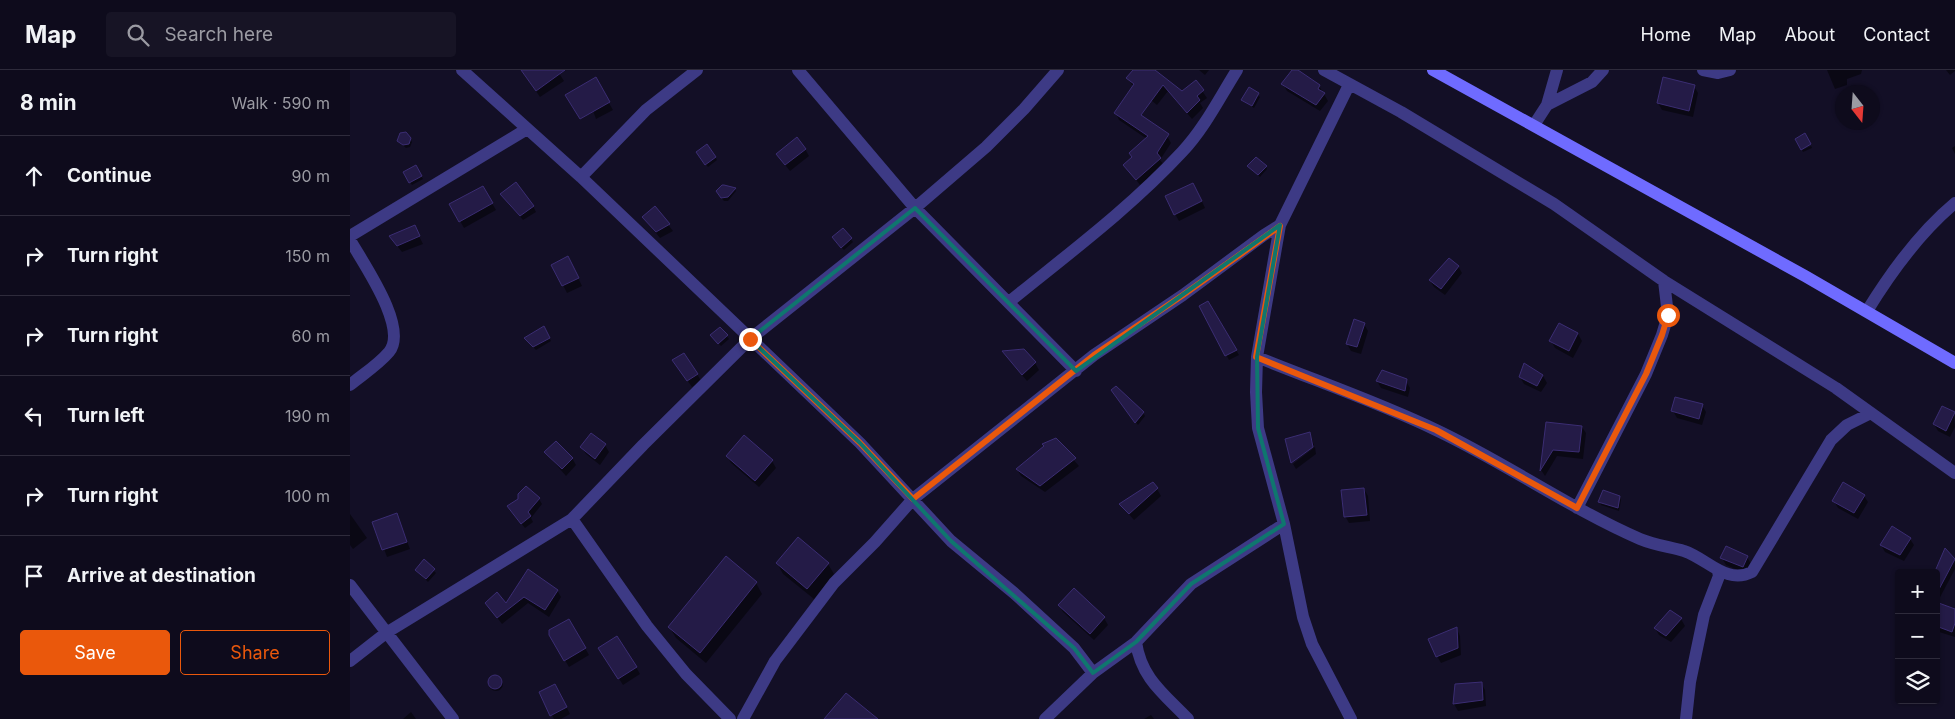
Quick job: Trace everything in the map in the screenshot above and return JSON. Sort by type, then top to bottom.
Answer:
[{"type":"street","points":[[462,70],[581,177],[860,443],[951,541],[1014,593],[1074,648],[1093,673]]},
{"type":"street","points":[[581,177],[646,110],[697,70]]},
{"type":"street","points":[[798,70],[915,208],[1076,371]]},
{"type":"street","points":[[350,661],[386,633],[572,519],[643,444],[750,339],[915,208],[986,147],[1024,109],[1058,70]]},
{"type":"street","points":[[1009,302],[1101,228],[1183,152],[1201,128],[1237,70]]},
{"type":"street","points":[[1324,70],[1400,112],[1554,204],[1664,281],[1836,388],[1955,473]]},
{"type":"street","points":[[1433,70],[1955,362]]},
{"type":"street","points":[[1534,125],[1547,104],[1557,70]]},
{"type":"street","points":[[1547,104],[1592,82],[1603,70]]},
{"type":"street","points":[[1703,70],[1718,73],[1730,70]]},
{"type":"street","points":[[1349,85],[1280,226],[1256,357],[1258,428],[1284,524],[1295,584],[1312,644],[1351,719]]},
{"type":"street","points":[[350,236],[527,128]]},
{"type":"street","points":[[1866,311],[1882,286],[1919,239],[1952,210]]},
{"type":"street","points":[[743,719],[775,661],[834,583],[875,542],[913,499],[1094,355],[1280,226]]},
{"type":"street","points":[[350,240],[386,303],[394,342],[389,352],[350,385]]},
{"type":"street","points":[[1577,508],[1646,374],[1662,335],[1668,315],[1664,281]]},
{"type":"street","points":[[1256,357],[1436,430],[1577,508],[1642,540],[1685,552],[1718,571],[1733,577],[1744,576],[1752,572],[1826,446],[1843,428],[1870,413]]},
{"type":"street","points":[[572,519],[647,626],[686,674],[730,719]]},
{"type":"street","points":[[1045,719],[1093,673],[1136,642],[1191,584],[1284,524]]},
{"type":"street","points":[[1686,719],[1690,682],[1704,615],[1719,576],[1718,571]]},
{"type":"street","points":[[350,585],[453,719]]},
{"type":"street","points":[[1136,642],[1138,659],[1143,671],[1188,719]]},
{"type":"highlighted area","points":[[915,208],[1076,371],[1280,225],[1257,357],[1258,428],[1284,524],[1191,584],[1136,642],[1093,673],[1074,648],[951,541],[860,443],[750,339]]},
{"type":"building","points":[[521,70],[565,70],[536,91]]},
{"type":"building","points":[[1133,70],[1155,70],[1182,91],[1196,80],[1204,90],[1197,96],[1200,100],[1187,113],[1163,85],[1141,115],[1169,134],[1157,153],[1161,158],[1136,180],[1123,165],[1132,157],[1129,153],[1148,136],[1114,113],[1134,84],[1126,78]]},
{"type":"building","points":[[1292,70],[1298,70],[1320,85],[1318,89],[1325,93],[1316,105],[1281,84]]},
{"type":"building","points":[[596,77],[610,102],[580,119],[565,95]]},
{"type":"building","points":[[1663,77],[1695,85],[1689,111],[1657,103]]},
{"type":"building","points":[[1249,87],[1259,93],[1252,106],[1241,100]]},
{"type":"building","points":[[406,132],[411,138],[409,144],[403,145],[397,141],[400,133]]},
{"type":"building","points":[[1805,133],[1811,144],[1801,150],[1795,139]]},
{"type":"building","points":[[797,137],[806,149],[785,165],[776,154]]},
{"type":"building","points":[[707,144],[716,157],[705,165],[696,152]]},
{"type":"building","points":[[1256,157],[1267,166],[1258,175],[1247,166]]},
{"type":"building","points":[[416,165],[422,176],[409,183],[403,172]]},
{"type":"building","points":[[516,182],[534,206],[520,216],[500,194]]},
{"type":"building","points":[[1193,183],[1202,201],[1174,215],[1165,196]]},
{"type":"building","points":[[722,185],[736,188],[728,197],[721,198],[716,191]]},
{"type":"building","points":[[483,186],[493,203],[459,222],[449,204]]},
{"type":"building","points":[[655,206],[670,224],[656,232],[642,217]]},
{"type":"building","points":[[415,225],[420,236],[397,246],[389,236]]},
{"type":"building","points":[[843,228],[852,238],[841,248],[832,237]]},
{"type":"building","points":[[568,256],[579,278],[562,286],[551,265]]},
{"type":"building","points":[[1449,258],[1459,266],[1441,289],[1429,280]]},
{"type":"building","points":[[1208,301],[1237,350],[1225,356],[1199,306]]},
{"type":"building","points":[[1354,319],[1365,323],[1357,347],[1346,344]]},
{"type":"building","points":[[1559,323],[1578,333],[1569,351],[1549,341]]},
{"type":"building","points":[[544,326],[550,338],[533,347],[524,338]]},
{"type":"building","points":[[720,327],[728,335],[718,344],[710,335]]},
{"type":"building","points":[[1024,349],[1036,362],[1022,375],[1002,351]]},
{"type":"building","points":[[684,353],[698,374],[687,381],[672,360]]},
{"type":"building","points":[[1524,363],[1543,375],[1537,386],[1519,377]]},
{"type":"building","points":[[1382,370],[1407,379],[1405,391],[1376,381]]},
{"type":"building","points":[[1116,386],[1144,412],[1135,423],[1111,390]]},
{"type":"building","points":[[1675,397],[1703,404],[1699,419],[1671,411]]},
{"type":"building","points":[[1942,406],[1955,412],[1946,431],[1933,424]]},
{"type":"building","points":[[1546,422],[1582,426],[1579,452],[1553,450],[1540,471]]},
{"type":"building","points":[[1310,432],[1313,447],[1291,463],[1285,439]]},
{"type":"building","points":[[591,433],[606,444],[595,459],[580,447]]},
{"type":"building","points":[[744,435],[773,460],[755,481],[726,456]]},
{"type":"building","points":[[1056,438],[1076,458],[1040,486],[1016,469],[1044,446],[1042,444]]},
{"type":"building","points":[[556,441],[573,458],[562,469],[544,452]]},
{"type":"building","points":[[1153,482],[1158,488],[1129,514],[1119,504]]},
{"type":"building","points":[[1843,482],[1865,495],[1854,513],[1832,501]]},
{"type":"building","points":[[526,486],[540,498],[528,512],[531,516],[521,524],[507,506],[518,499],[518,494]]},
{"type":"building","points":[[1364,488],[1367,515],[1344,517],[1341,490]]},
{"type":"building","points":[[1603,490],[1620,496],[1618,508],[1598,502]]},
{"type":"building","points":[[397,513],[407,542],[382,550],[372,522]]},
{"type":"building","points":[[1892,526],[1911,538],[1900,555],[1880,545]]},
{"type":"building","points":[[798,537],[829,563],[807,589],[776,563]]},
{"type":"building","points":[[1726,546],[1748,556],[1743,567],[1720,558]]},
{"type":"building","points":[[1945,548],[1955,559],[1940,587],[1940,569],[1936,569]]},
{"type":"building","points":[[726,556],[757,582],[700,653],[668,627]]},
{"type":"building","points":[[424,559],[435,569],[426,579],[415,570]]},
{"type":"building","points":[[528,569],[558,590],[545,610],[524,597],[497,618],[485,603],[497,592],[506,603]]},
{"type":"building","points":[[1074,588],[1105,617],[1090,634],[1058,605]]},
{"type":"building","points":[[1940,603],[1955,609],[1955,623],[1952,632],[1940,628]]},
{"type":"building","points":[[1670,610],[1682,618],[1666,636],[1654,628]]},
{"type":"building","points":[[569,619],[586,648],[564,661],[549,635],[549,630]]},
{"type":"building","points":[[1457,627],[1458,648],[1436,657],[1428,639]]},
{"type":"building","points":[[617,636],[637,667],[618,679],[598,648]]},
{"type":"building","points":[[492,675],[498,675],[502,682],[498,689],[492,689],[488,685],[488,679]]},
{"type":"building","points":[[1482,682],[1483,700],[1453,704],[1455,684]]},
{"type":"building","points":[[555,684],[567,707],[550,716],[539,692]]},
{"type":"building","points":[[846,693],[878,719],[824,719]]},
{"type":"route","points":[[750,339],[860,443],[913,499],[1094,355],[1183,295],[1264,235],[1280,226],[1256,357],[1436,430],[1577,508],[1646,374],[1668,315]]}]
